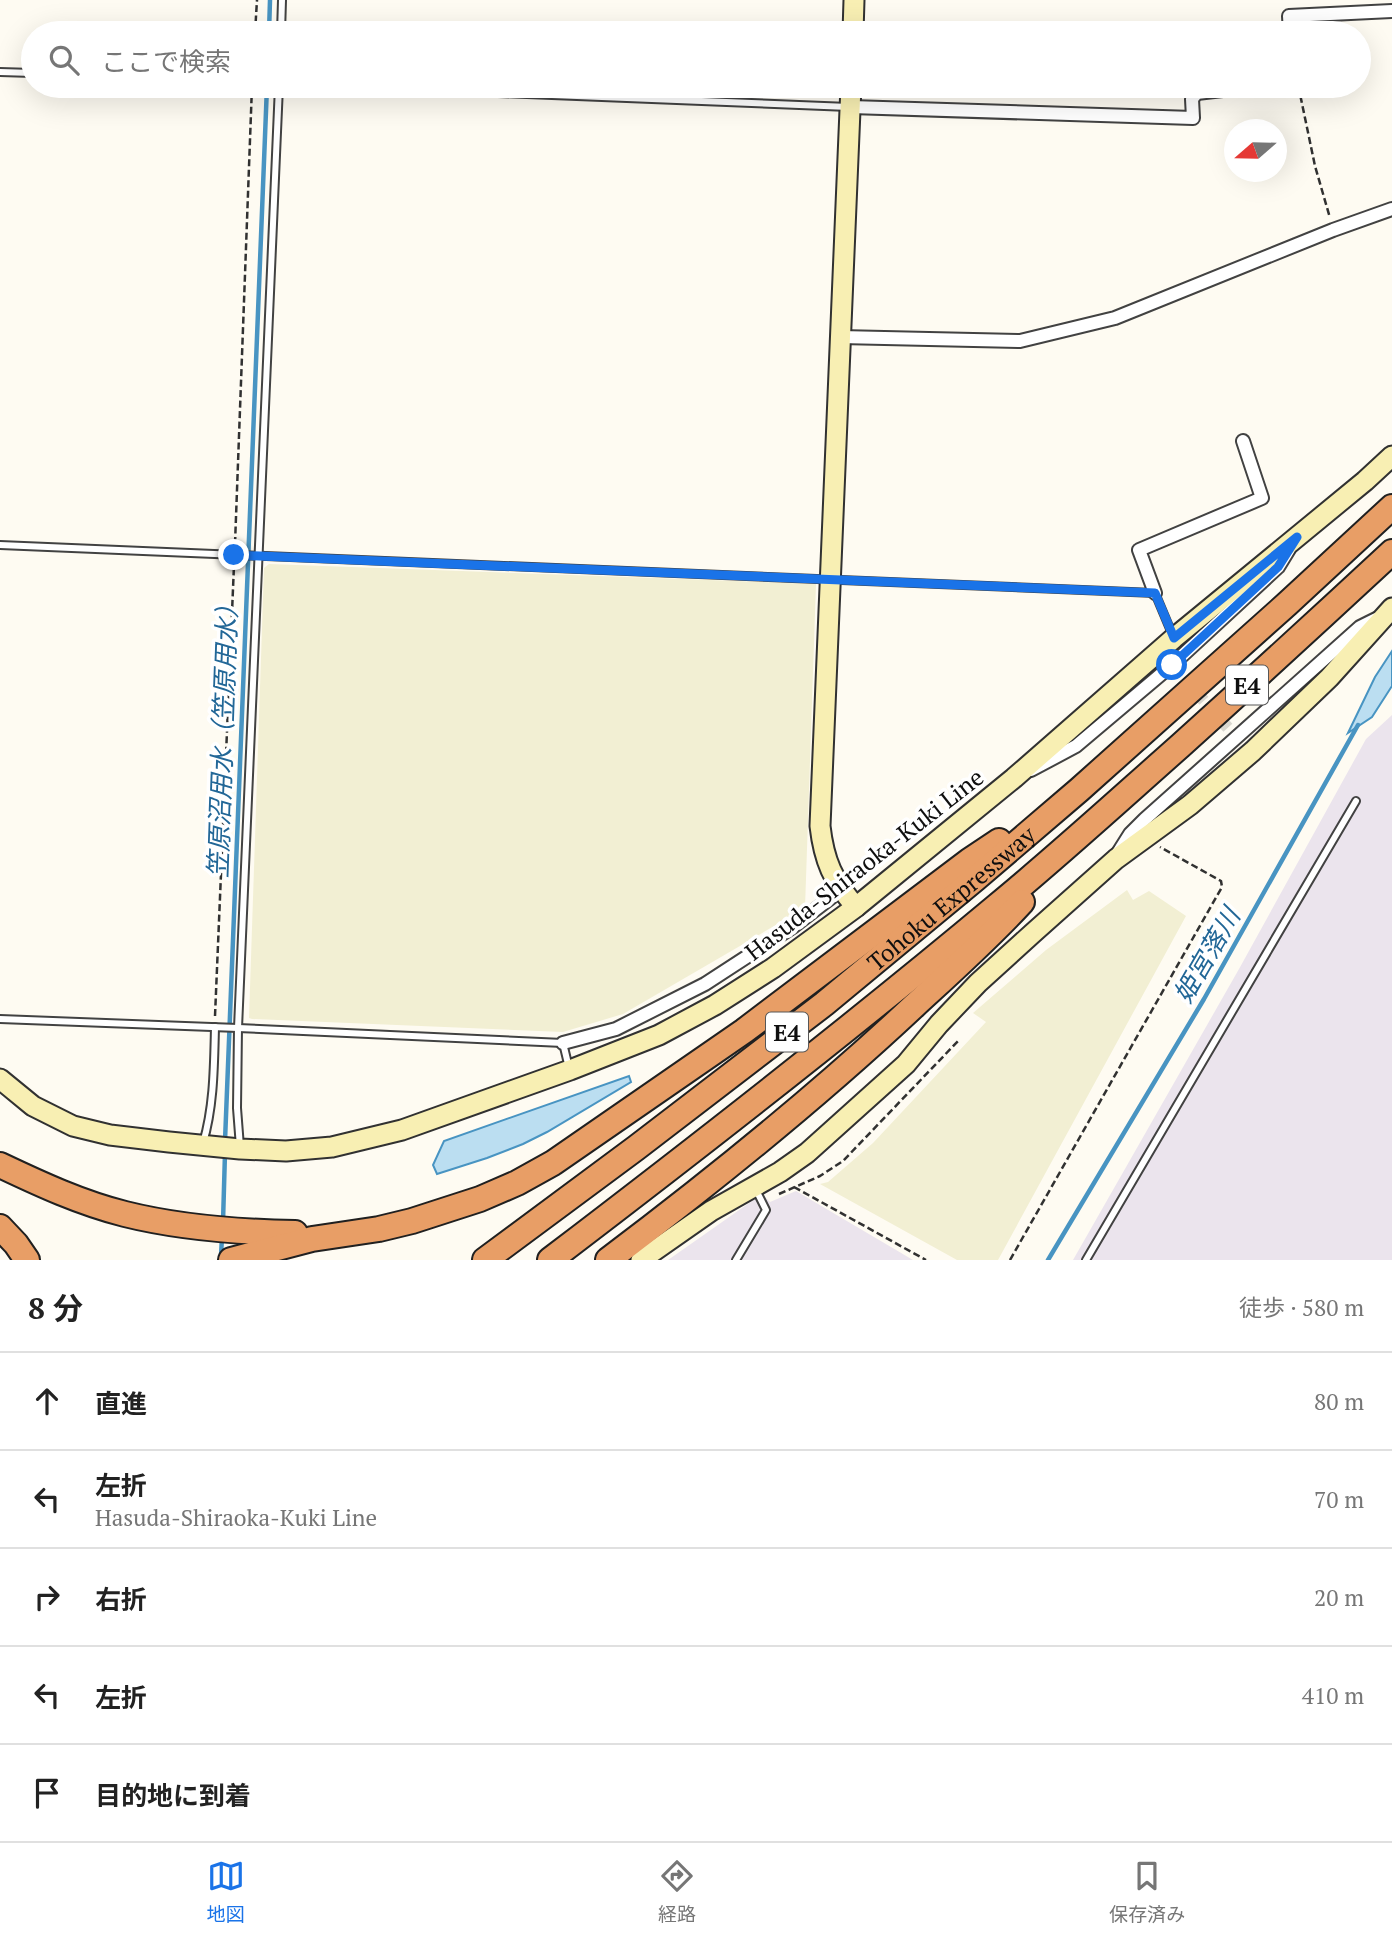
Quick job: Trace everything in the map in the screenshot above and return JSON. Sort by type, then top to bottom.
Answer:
[{"type":"highway","name":"Tohoku Expressway","points":[[485,1260],[824,1004],[965,887],[1079,790],[1392,507]]},
{"type":"highway","name":"Tohoku Expressway","points":[[550,1260],[648,1186],[999,905],[1392,552]]},
{"type":"highway","points":[[0,1165],[61,1192],[124,1214],[202,1229],[244,1249],[401,1224],[446,1211],[517,1183],[553,1163],[744,1031],[969,861],[1079,790]]},
{"type":"highway","points":[[608,1260],[692,1197],[862,1054],[997,930],[1101,816]]},
{"type":"highway","points":[[0,1227],[27,1260]]},
{"type":"street","points":[[854,21],[855,0]]},
{"type":"street","points":[[1289,21],[1289,16],[1392,11]]},
{"type":"street","points":[[851,98],[820,826],[822,848],[831,874],[856,907]]},
{"type":"street","points":[[851,107],[1193,118],[1193,98]]},
{"type":"street","points":[[840,337],[1020,341],[1115,318],[1392,209]]},
{"type":"street","points":[[1155,593],[1139,550],[1262,498],[1243,442]]},
{"type":"street","name":"Hasuda-Shiraoka-Kuki Line","points":[[0,1079],[33,1107],[74,1126],[110,1135],[240,1149],[332,1147],[402,1130],[659,1035],[715,1005],[773,968],[856,907],[1014,778],[1174,638],[1392,456]]},
{"type":"street","points":[[1014,778],[1076,746],[1172,665],[1278,567],[1297,537]]},
{"type":"street","points":[[641,1260],[700,1218],[762,1192],[779,1172],[807,1153],[906,1064],[978,983],[1116,859],[1190,805],[1253,751],[1329,678],[1390,611]]},
{"type":"street","points":[[1116,859],[1120,847],[1145,819],[1360,627],[1390,611]]},
{"type":"street","points":[[563,1043],[616,1029],[705,984],[763,948],[841,890]]},
{"type":"lane","points":[[281,21],[282,0]]},
{"type":"lane","points":[[0,72],[21,73]]},
{"type":"lane","points":[[240,1149],[237,1108],[238,1028],[278,98]]},
{"type":"lane","points":[[626,98],[851,107]]},
{"type":"lane","points":[[0,545],[1155,593],[1174,638]]},
{"type":"lane","points":[[1086,1260],[1356,801]]},
{"type":"lane","points":[[0,1019],[563,1043],[570,1070]]},
{"type":"lane","points":[[203,1145],[208,1128],[214,1078],[215,1027]]},
{"type":"lane","points":[[736,1260],[766,1210],[762,1192]]},
{"type":"path","points":[[256,21],[257,0]]},
{"type":"path","points":[[1301,98],[1315,166],[1333,230]]},
{"type":"path","points":[[1010,1260],[1222,887],[1221,881],[1157,845],[1148,836]]},
{"type":"path","points":[[762,1192],[795,1188],[843,1161],[960,1039]]},
{"type":"path","points":[[779,1172],[795,1188],[926,1260]]},
{"type":"shaded area","points":[[269,564],[816,584],[805,908],[623,1014],[563,1032],[249,1018],[264,568]]},
{"type":"shaded area","points":[[1392,715],[1392,1260],[1073,1260],[1366,739]]},
{"type":"shaded area","points":[[1127,890],[1133,900],[1149,891],[1186,916],[998,1260],[957,1260],[820,1184],[828,1182],[873,1143],[986,1022],[973,1013],[1046,950]]},
{"type":"shaded area","points":[[796,1191],[913,1260],[668,1260],[762,1194],[770,1202]]},
{"type":"water","points":[[1392,651],[1392,686],[1372,717],[1348,733],[1375,677]]},
{"type":"water","points":[[629,1076],[631,1082],[547,1132],[487,1158],[437,1174],[433,1165],[444,1141]]},
{"type":"waterway","name":"笠原沼用水（笠原用水）","points":[[269,21],[270,0]]},
{"type":"waterway","name":"笠原沼用水（笠原用水）","points":[[225,1141],[267,98]]},
{"type":"waterway","name":"姫宮落川","points":[[1048,1260],[1204,999],[1358,725]]},
{"type":"waterway","name":"笠原沼用水（笠原用水）","points":[[223,1222],[225,1153]]},
{"type":"waterway","name":"笠原沼用水（笠原用水）","points":[[221,1256],[222,1237]]},
{"type":"tunnel","points":[[1172,665],[1237,738]]},
{"type":"route","points":[[234,555],[1155,593],[1174,638],[1297,537],[1278,567],[1172,665]]}]
